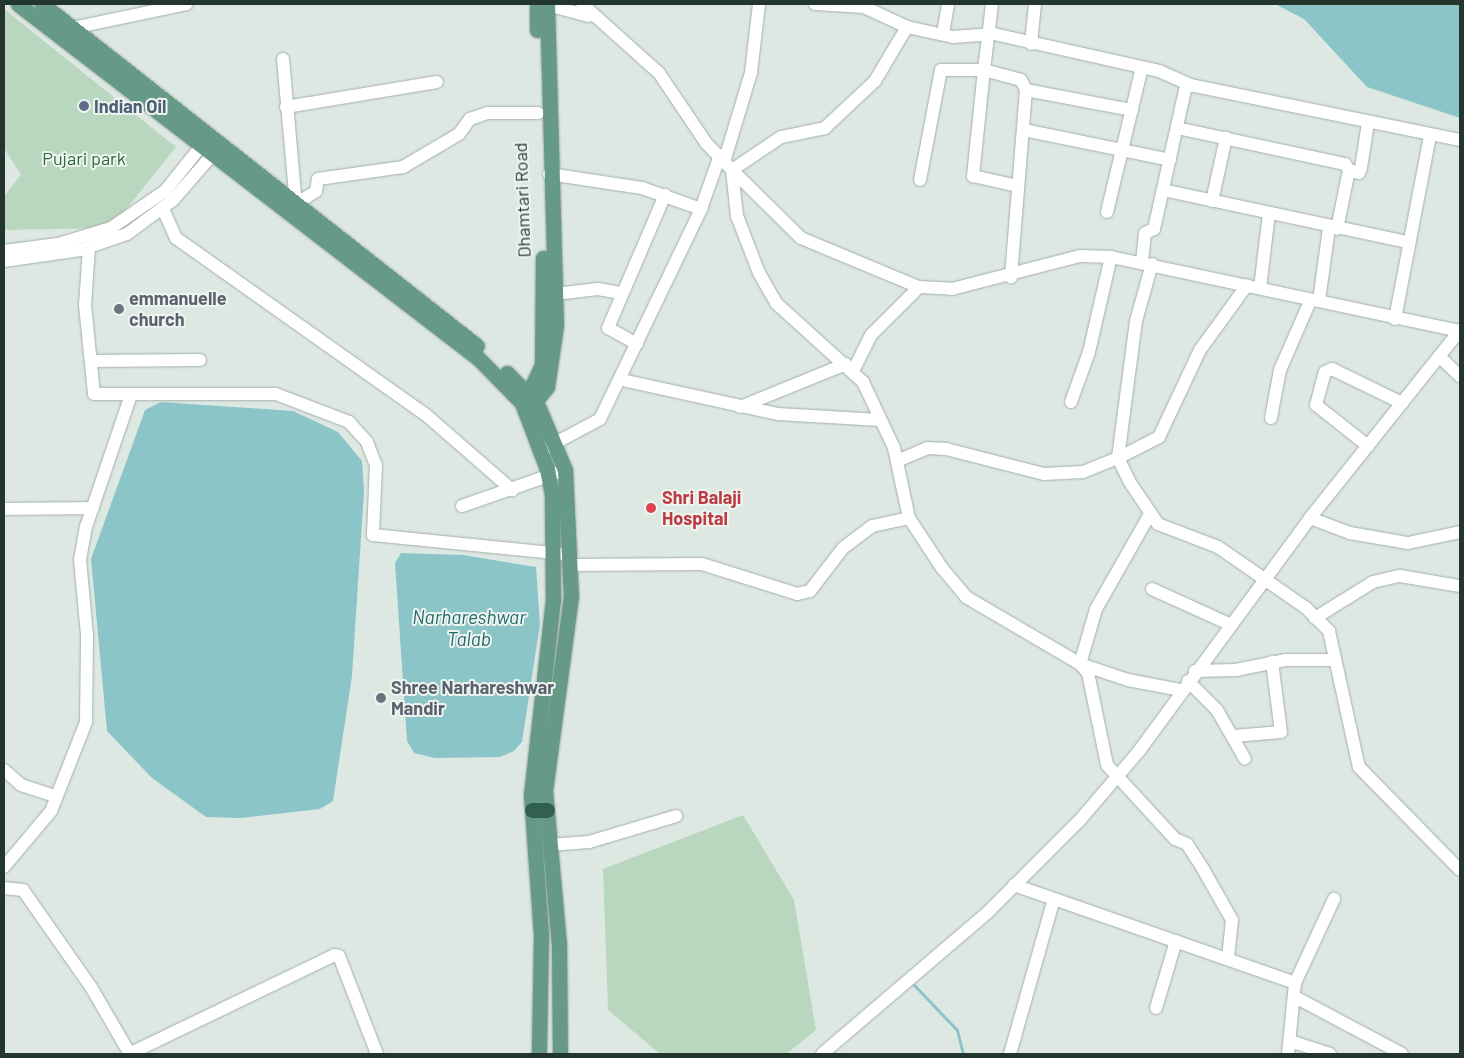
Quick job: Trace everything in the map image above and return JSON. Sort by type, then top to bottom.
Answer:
[{"type":"main road","points":[[18,4],[211,145],[296,204],[458,330],[527,401],[555,444],[565,470],[570,560],[566,645],[545,790],[539,810],[549,845],[559,944],[560,1054]]},
{"type":"main road","points":[[42,4],[211,145],[479,360],[527,401],[549,476],[553,553],[553,600],[534,749],[539,810],[540,1054]]},
{"type":"main road","name":"Dhamtari Road","points":[[527,401],[543,356],[538,113],[544,4]]},
{"type":"main road","name":"Dhamtari Road","points":[[527,401],[554,364],[555,294],[544,4]]},
{"type":"street","points":[[73,28],[187,4]]},
{"type":"street","points":[[544,4],[576,10],[598,20]]},
{"type":"street","points":[[582,4],[659,73],[706,143],[801,238],[919,287],[952,289],[1011,277],[1080,256],[1111,257],[1147,263],[1315,300],[1395,320],[1460,331],[1310,518],[1116,777],[1014,885],[822,1054]]},
{"type":"street","points":[[541,450],[600,419],[622,380],[701,209],[722,157],[751,73],[760,4]]},
{"type":"street","points":[[815,4],[864,7],[907,27],[944,33],[953,37],[987,33],[1142,67],[1177,76],[1190,85],[1430,136],[1460,140]]},
{"type":"street","points":[[944,33],[948,4]]},
{"type":"street","points":[[992,4],[987,33],[973,176],[1017,186]]},
{"type":"street","points":[[1031,44],[1034,4]]},
{"type":"street","points":[[732,170],[781,137],[825,128],[875,81],[907,27]]},
{"type":"street","points":[[283,59],[296,204],[316,191],[318,179],[403,168],[459,134],[470,119],[486,114],[538,113]]},
{"type":"street","points":[[1107,212],[1142,67]]},
{"type":"street","points":[[920,180],[941,70],[984,70],[1021,80],[1026,90],[1024,130],[1017,186],[1011,277]]},
{"type":"street","points":[[286,107],[437,82]]},
{"type":"street","points":[[1190,85],[1185,90],[1154,229],[1145,233],[1147,263],[1136,320],[1118,458],[1150,514],[1158,524],[1218,547],[1316,618],[1329,631],[1359,767],[1460,870]]},
{"type":"street","points":[[1026,90],[1132,110]]},
{"type":"street","points":[[1177,128],[1345,164],[1349,170],[1359,173],[1368,123]]},
{"type":"street","points":[[1024,130],[1170,160]]},
{"type":"street","points":[[1395,320],[1407,242],[1430,136]]},
{"type":"street","points":[[1212,201],[1226,138]]},
{"type":"street","points":[[4,261],[89,248],[127,234],[163,209],[211,145]]},
{"type":"street","points":[[4,251],[58,244],[111,228],[165,191],[211,145]]},
{"type":"street","points":[[732,170],[741,229],[776,303],[849,367],[863,382],[897,461],[909,518],[966,597],[1080,664],[1128,680],[1188,681],[1272,662],[1335,660]]},
{"type":"street","points":[[1271,418],[1280,370],[1315,300],[1349,170]]},
{"type":"street","points":[[549,174],[642,188],[701,209]]},
{"type":"street","points":[[1163,190],[1333,228],[1407,242]]},
{"type":"street","points":[[637,344],[608,328],[621,293],[665,196]]},
{"type":"street","points":[[163,209],[176,238],[425,414],[512,490]]},
{"type":"street","points":[[1260,288],[1269,214]]},
{"type":"street","points":[[89,248],[84,305],[92,361],[94,394],[131,396],[276,394],[349,422],[367,442],[376,465],[373,535],[553,553],[570,560],[702,564],[796,594],[810,591],[843,548],[872,526],[909,518]]},
{"type":"street","points":[[1071,402],[1089,352],[1111,257]]},
{"type":"street","points":[[897,461],[928,448],[946,449],[1044,474],[1083,472],[1118,458],[1159,437],[1200,350],[1247,285]]},
{"type":"street","points":[[740,407],[849,367],[870,335],[919,287]]},
{"type":"street","points":[[555,294],[598,289],[621,293]]},
{"type":"street","points":[[1440,357],[1460,376]]},
{"type":"street","points":[[92,361],[200,360]]},
{"type":"street","points":[[1368,446],[1316,405],[1325,372],[1332,368],[1402,403]]},
{"type":"street","points":[[622,380],[740,407],[880,420]]},
{"type":"street","points":[[4,867],[51,811],[55,796],[86,722],[87,635],[80,560],[93,508],[131,396]]},
{"type":"street","points":[[462,506],[565,470]]},
{"type":"street","points":[[4,509],[93,508]]},
{"type":"street","points":[[1150,514],[1096,609],[1080,664],[1097,706],[1107,765],[1175,839],[1186,844],[1203,870],[1232,920],[1228,959]]},
{"type":"street","points":[[1310,518],[1350,533],[1408,542],[1460,532]]},
{"type":"street","points":[[1316,618],[1373,582],[1400,576],[1460,586]]},
{"type":"street","points":[[1152,588],[1229,624]]},
{"type":"street","points":[[1234,736],[1281,732],[1272,662]]},
{"type":"street","points":[[1188,681],[1217,710],[1234,736],[1245,758]]},
{"type":"street","points":[[4,770],[21,785],[55,796]]},
{"type":"street","points":[[549,845],[589,842],[676,816]]},
{"type":"street","points":[[1014,885],[1295,983]]},
{"type":"street","points":[[4,888],[23,890],[91,986],[130,1054],[335,955],[339,956],[377,1054]]},
{"type":"street","points":[[1010,1054],[1054,899]]},
{"type":"street","points":[[1330,1054],[1289,1048],[1295,983],[1334,900]]},
{"type":"street","points":[[1156,1008],[1176,941]]},
{"type":"street","points":[[1295,997],[1402,1054]]},
{"type":"green space","name":"Pujari park","points":[[4,9],[176,147],[111,228],[4,230],[4,196],[21,175],[4,148]]},
{"type":"green space","points":[[743,815],[794,900],[816,1030],[786,1054],[660,1054],[608,1010],[603,869]]},
{"type":"water","points":[[1275,4],[1460,4],[1460,118],[1367,87],[1304,19]]},
{"type":"water","points":[[161,402],[293,411],[338,432],[362,461],[364,491],[352,676],[333,801],[320,809],[240,818],[206,817],[152,778],[107,731],[91,559],[145,410]]},
{"type":"water","name":"Narhareshwar Talab","points":[[401,553],[463,555],[536,567],[540,624],[522,742],[514,751],[500,757],[435,758],[414,753],[407,741],[395,563]]},
{"type":"waterway","points":[[914,985],[957,1030],[963,1054]]},
{"type":"place","name":"Indian Oil","points":[[84,106]]},
{"type":"place","name":"emmanuelle church","points":[[119,309]]},
{"type":"place","name":"Shri Balaji Hospital","points":[[651,508]]},
{"type":"place","name":"Shree Narhareshwar Mandir","points":[[381,698]]}]
